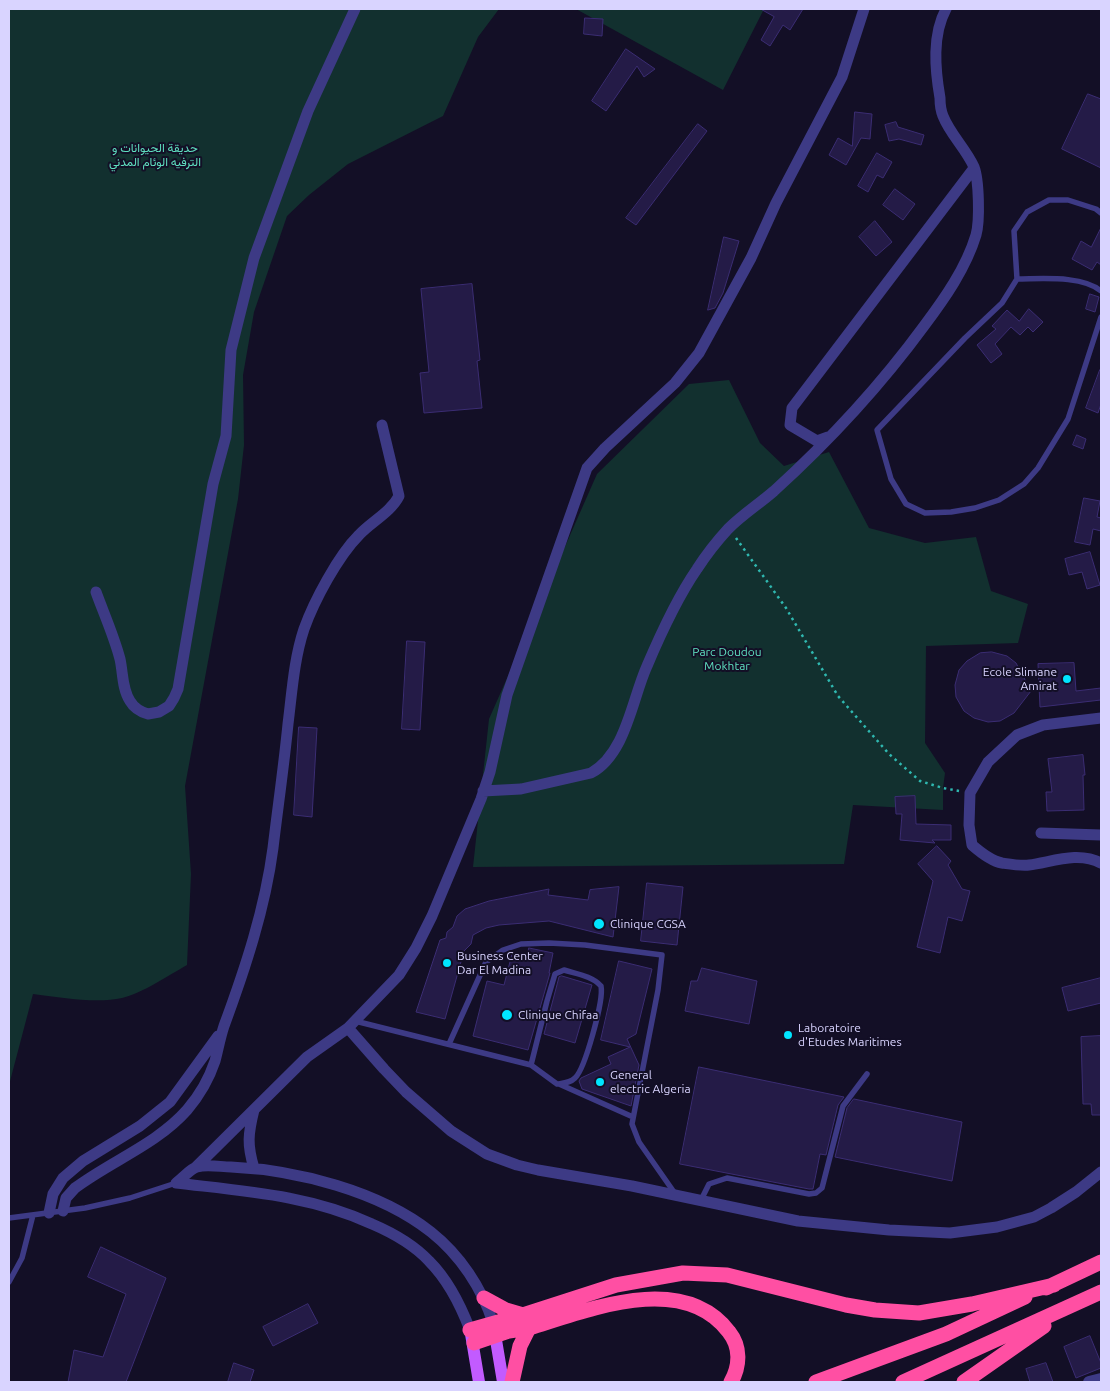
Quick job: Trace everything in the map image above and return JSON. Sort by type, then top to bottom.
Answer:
[{"type":"highway","points":[[816,1382],[946,1334],[1101,1262]]},
{"type":"highway","points":[[526,1321],[616,1285],[683,1273],[727,1275],[846,1305],[875,1310],[919,1313],[972,1304],[1054,1284]]},
{"type":"highway","points":[[903,1382],[1101,1292]]},
{"type":"highway","points":[[484,1298],[526,1321]]},
{"type":"highway","points":[[472,1336],[526,1321],[631,1300],[653,1299],[689,1302],[713,1314],[732,1335],[738,1357],[735,1375],[730,1382]]},
{"type":"highway","points":[[964,1382],[1075,1305]]},
{"type":"highway","points":[[512,1382],[526,1321]]},
{"type":"main road","points":[[494,1329],[503,1382]]},
{"type":"main road","points":[[472,1336],[479,1382]]},
{"type":"street","points":[[96,592],[116,646],[122,669],[124,688],[130,701],[137,709],[148,714],[154,714],[164,709],[172,702],[176,694],[183,664],[213,484],[226,436],[232,350],[254,258],[308,111],[355,9]]},
{"type":"street","points":[[176,1183],[196,1166],[307,1057],[352,1025],[399,975],[416,948],[432,916],[490,772],[507,695],[587,468],[605,448],[675,383],[699,353],[751,258],[776,203],[842,77],[864,9]]},
{"type":"street","points":[[483,791],[521,789],[591,773],[601,768],[626,728],[646,667],[697,569],[729,528],[773,491],[829,437],[882,380],[941,303],[965,263],[976,233],[978,199],[974,168],[942,115],[937,82],[937,33],[946,9]]},
{"type":"street","points":[[829,437],[817,441],[790,425],[792,408],[974,168]]},
{"type":"street","points":[[64,1211],[66,1198],[75,1188],[165,1130],[187,1110],[210,1074],[239,984],[268,877],[292,684],[304,628],[325,586],[352,543],[399,496],[382,425]]},
{"type":"street","points":[[1101,718],[1043,725],[1017,735],[988,762],[970,793],[969,825],[972,845],[984,855],[1000,863],[1028,866],[1047,861],[1083,858],[1101,863]]},
{"type":"street","points":[[1042,833],[1101,835]]},
{"type":"street","points":[[352,1025],[384,1070],[406,1092],[452,1131],[487,1154],[517,1165],[538,1170],[676,1195],[798,1221],[889,1230],[950,1233],[997,1227],[1034,1217],[1062,1201],[1101,1172]]},
{"type":"street","points":[[49,1213],[53,1194],[63,1178],[83,1160],[140,1126],[170,1102],[223,1029]]},
{"type":"street","points":[[254,1110],[248,1143],[254,1168]]},
{"type":"street","points":[[196,1166],[254,1168],[298,1175],[354,1191],[414,1220],[446,1246],[473,1279],[484,1298],[494,1329]]},
{"type":"street","points":[[176,1183],[240,1190],[307,1201],[336,1209],[383,1229],[402,1240],[430,1262],[440,1274],[459,1305],[472,1336]]},
{"type":"street","points":[[1089,1382],[1101,1378]]},
{"type":"lane","points":[[1101,213],[1096,209],[1068,200],[1049,200],[1027,212],[1014,231],[1017,280],[1002,303],[893,411],[877,430],[891,479],[906,504],[925,513],[951,512],[975,508],[999,500],[1024,484],[1038,468],[1068,419],[1101,317]]},
{"type":"lane","points":[[1017,280],[1063,279],[1092,285],[1101,291]]},
{"type":"lane","points":[[449,1044],[486,962],[503,950],[521,944],[549,943],[585,945],[662,955],[658,990],[633,1117],[633,1130],[639,1142],[676,1195]]},
{"type":"lane","points":[[532,1065],[546,1001],[555,974],[564,970],[598,982],[602,990],[601,1000],[585,1060],[574,1080],[557,1084]]},
{"type":"lane","points":[[352,1025],[449,1044],[532,1065],[557,1084],[633,1117]]},
{"type":"lane","points":[[701,1200],[709,1184],[726,1178],[809,1194],[816,1193],[822,1188],[843,1106],[867,1074]]},
{"type":"lane","points":[[9,1218],[64,1211],[130,1198],[176,1183]]},
{"type":"lane","points":[[9,1282],[22,1258],[33,1215]]},
{"type":"path","points":[[729,528],[786,608],[838,696],[889,754],[920,780],[942,788],[970,793]]},
{"type":"green space","name":"حديقة الحيوانات و الترفيه الوئام المدني","points":[[9,9],[499,9],[478,37],[443,116],[348,164],[309,195],[287,216],[254,312],[243,375],[244,445],[238,499],[185,786],[191,874],[187,965],[130,996],[112,1000],[89,1000],[33,994],[9,1085]]},
{"type":"green space","points":[[576,9],[764,9],[723,90]]},
{"type":"green space","name":"Parc Doudou Mokhtar","points":[[729,380],[760,443],[784,466],[829,452],[869,528],[925,543],[976,537],[991,591],[1028,604],[1018,643],[926,646],[925,743],[945,773],[943,810],[853,805],[844,864],[473,867],[489,719],[597,474],[689,384]]},
{"type":"building","points":[[761,9],[803,9],[790,30],[783,25],[770,46],[761,40],[774,17]]},
{"type":"building","points":[[585,18],[603,19],[602,36],[584,34]]},
{"type":"building","points":[[626,49],[655,69],[644,77],[637,66],[606,111],[592,101]]},
{"type":"building","points":[[1088,94],[1101,99],[1101,168],[1062,149]]},
{"type":"building","points":[[855,112],[872,114],[870,139],[861,138],[846,165],[829,155],[838,138],[852,146]]},
{"type":"building","points":[[896,122],[898,127],[924,135],[921,145],[899,139],[889,141],[885,125]]},
{"type":"building","points":[[698,124],[707,131],[636,225],[626,218]]},
{"type":"building","points":[[877,153],[892,162],[883,178],[877,175],[868,192],[858,186]]},
{"type":"building","points":[[895,189],[915,204],[903,220],[883,205]]},
{"type":"building","points":[[875,221],[892,242],[876,256],[859,237]]},
{"type":"building","points":[[1101,228],[1101,265],[1097,262],[1092,270],[1072,259],[1081,241],[1091,247]]},
{"type":"building","points":[[724,237],[739,241],[723,293],[715,308],[708,310]]},
{"type":"building","points":[[472,284],[480,360],[477,361],[482,408],[424,413],[420,373],[429,372],[421,289]]},
{"type":"building","points":[[1090,294],[1099,297],[1095,312],[1086,309]]},
{"type":"building","points":[[1029,309],[1043,322],[1033,332],[1028,327],[1020,335],[1011,327],[995,344],[1002,354],[991,363],[977,345],[996,329],[992,326],[1007,310],[1019,321]]},
{"type":"building","points":[[1100,370],[1101,404],[1098,413],[1086,408]]},
{"type":"building","points":[[1077,435],[1086,439],[1083,449],[1073,445]]},
{"type":"building","points":[[1084,498],[1100,501],[1097,517],[1101,518],[1101,531],[1093,529],[1090,545],[1075,542]]},
{"type":"building","points":[[1090,552],[1100,585],[1087,589],[1082,572],[1069,575],[1065,559]]},
{"type":"building","points":[[407,641],[425,642],[420,730],[402,729]]},
{"type":"building","points":[[992,652],[1007,656],[1016,663],[1031,691],[1014,713],[1000,721],[988,722],[974,718],[964,711],[956,697],[955,685],[959,670],[967,661],[980,653]]},
{"type":"building","points":[[1074,663],[1076,691],[1101,688],[1101,700],[1040,707],[1038,664]]},
{"type":"building","points":[[299,727],[317,728],[312,817],[294,815]]},
{"type":"building","points":[[1083,755],[1085,775],[1083,775],[1084,810],[1047,811],[1046,792],[1052,792],[1048,759]]},
{"type":"building","points":[[915,796],[916,824],[951,825],[951,840],[932,840],[935,843],[900,840],[902,814],[896,814],[895,797]]},
{"type":"building","points":[[937,846],[951,861],[948,865],[962,889],[970,891],[962,921],[948,917],[940,953],[917,947],[933,881],[918,864]]},
{"type":"building","points":[[647,883],[683,887],[677,945],[641,941]]},
{"type":"building","name":"Business Center Dar El Madina","points":[[619,887],[613,937],[549,921],[499,925],[486,928],[473,935],[471,944],[464,951],[445,1019],[416,1012],[440,940],[446,938],[447,932],[453,927],[457,916],[465,909],[489,901],[549,889],[548,895],[588,900],[590,890]]},
{"type":"building","name":"Clinique Chifaa","points":[[529,948],[553,953],[550,973],[528,1050],[473,1036],[487,981],[504,985],[512,954],[527,958]]},
{"type":"building","points":[[619,961],[652,969],[636,1034],[627,1039],[639,1065],[631,1106],[582,1089],[579,1081],[581,1078],[611,1064],[608,1057],[630,1047],[601,1040]]},
{"type":"building","points":[[702,968],[757,981],[749,1024],[685,1011],[691,981],[697,981]]},
{"type":"building","points":[[562,976],[592,985],[575,1043],[544,1034],[559,977]]},
{"type":"building","points":[[1101,978],[1101,1003],[1068,1011],[1062,988]]},
{"type":"building","points":[[1101,1036],[1101,1115],[1092,1115],[1091,1104],[1083,1104],[1081,1037]]},
{"type":"building","points":[[699,1067],[844,1097],[838,1105],[826,1155],[820,1154],[813,1189],[680,1164]]},
{"type":"building","points":[[854,1099],[962,1122],[952,1181],[835,1157],[847,1108]]},
{"type":"building","points":[[101,1247],[166,1278],[126,1382],[68,1382],[74,1350],[103,1357],[126,1294],[88,1277]]},
{"type":"building","points":[[308,1304],[318,1323],[273,1346],[263,1327]]},
{"type":"building","points":[[1090,1336],[1101,1363],[1101,1368],[1076,1378],[1064,1347]]},
{"type":"building","points":[[234,1363],[254,1370],[250,1382],[228,1382]]},
{"type":"building","points":[[1046,1363],[1053,1382],[1030,1382],[1026,1369]]},
{"type":"place","name":"Ecole Slimane Amirat","points":[[1067,679]]},
{"type":"place","name":"Clinique CGSA","points":[[599,924]]},
{"type":"place","name":"Business Center Dar El Madina","points":[[447,963]]},
{"type":"place","name":"Clinique Chifaa","points":[[507,1015]]},
{"type":"place","name":"Laboratoire d'Etudes Maritimes","points":[[788,1035]]},
{"type":"place","name":"General electric Algeria","points":[[600,1082]]}]
